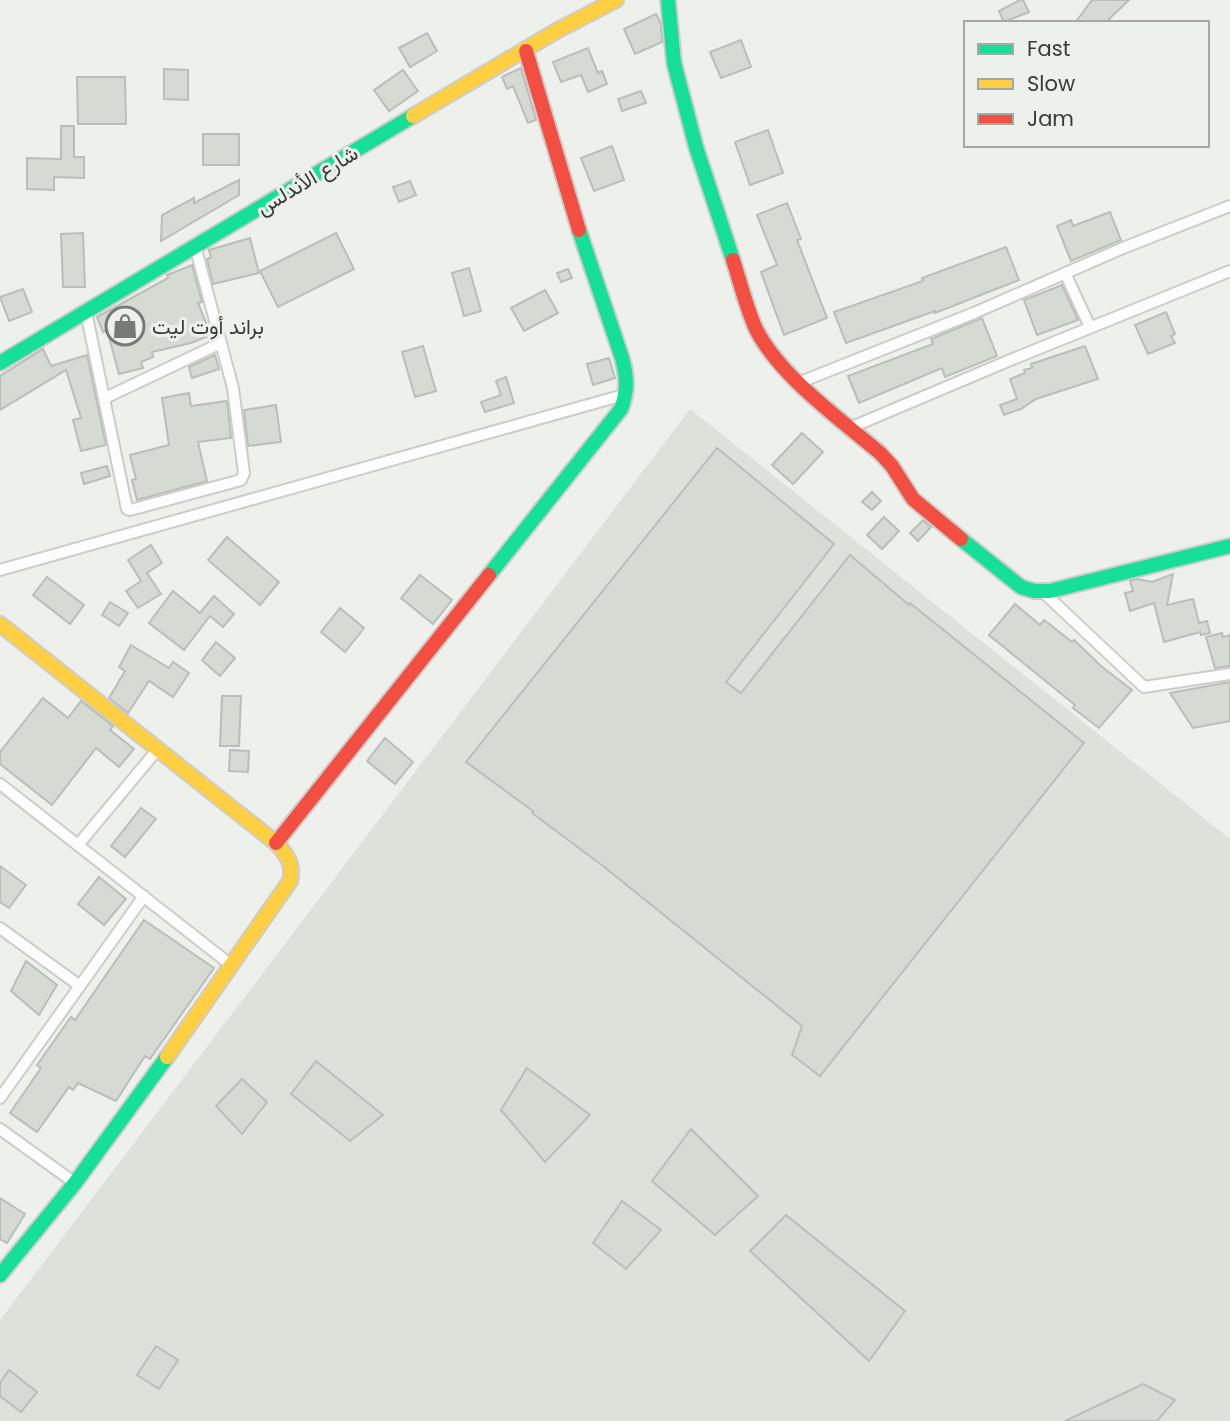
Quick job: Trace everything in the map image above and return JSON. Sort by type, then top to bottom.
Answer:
[{"type":"street","name":"شارع الأندلس","points":[[0,363],[569,24],[616,0]]},
{"type":"street","points":[[668,0],[674,63],[696,146],[755,326],[777,360],[798,383],[852,427],[892,466],[913,499],[990,564],[1021,587],[1034,592],[1230,546]]},
{"type":"street","points":[[276,843],[621,410],[627,394],[627,377],[622,358],[574,214],[526,51]]},
{"type":"street","points":[[798,383],[1230,206]]},
{"type":"street","points":[[86,312],[128,510],[241,480],[244,473],[233,388],[195,246]]},
{"type":"street","points":[[852,427],[1230,271]]},
{"type":"street","points":[[1065,273],[1090,327]]},
{"type":"street","points":[[105,398],[221,343]]},
{"type":"street","points":[[0,570],[627,394]]},
{"type":"street","points":[[1042,591],[1144,687],[1230,674]]},
{"type":"street","points":[[0,624],[276,843],[289,856],[292,864],[290,881],[180,1039],[75,1183],[2,1268]]},
{"type":"street","points":[[78,845],[158,748]]},
{"type":"street","points":[[0,784],[231,965]]},
{"type":"street","points":[[0,1098],[144,896]]},
{"type":"street","points":[[0,928],[80,986]]},
{"type":"street","points":[[0,1129],[75,1183]]},
{"type":"shaded area","points":[[690,409],[1230,839],[1230,1421],[0,1421],[0,1320]]},
{"type":"building","points":[[1023,0],[1029,12],[1004,21],[999,11]]},
{"type":"building","points":[[1092,0],[1129,0],[1107,21],[1076,21]]},
{"type":"building","points":[[656,14],[661,24],[662,42],[635,54],[624,29]]},
{"type":"building","points":[[427,33],[437,51],[410,67],[399,48]]},
{"type":"building","points":[[741,40],[751,67],[721,78],[710,52]]},
{"type":"building","points":[[588,48],[598,73],[602,71],[607,84],[588,92],[581,75],[561,82],[553,62]]},
{"type":"building","points":[[521,68],[536,120],[528,123],[513,86],[507,89],[502,77]]},
{"type":"building","points":[[164,69],[188,70],[188,100],[164,99]]},
{"type":"building","points":[[403,70],[418,91],[389,111],[374,90]]},
{"type":"building","points":[[77,77],[125,77],[126,124],[78,124]]},
{"type":"building","points":[[641,91],[646,103],[622,111],[618,99]]},
{"type":"building","points":[[61,126],[74,126],[74,157],[84,157],[84,178],[54,177],[54,190],[27,189],[27,158],[61,159]]},
{"type":"building","points":[[768,130],[783,173],[750,185],[735,142]]},
{"type":"building","points":[[203,134],[239,134],[239,165],[203,165]]},
{"type":"building","points":[[612,146],[624,180],[594,191],[581,158]]},
{"type":"building","points":[[239,180],[239,195],[161,241],[162,215],[194,198],[194,203]]},
{"type":"building","points":[[410,181],[416,195],[399,202],[393,187]]},
{"type":"building","points":[[787,203],[801,239],[797,240],[827,318],[784,335],[761,272],[777,265],[757,215]]},
{"type":"building","points":[[1110,212],[1121,240],[1071,261],[1057,226],[1071,220],[1073,226]]},
{"type":"building","points":[[83,233],[85,287],[63,287],[61,234]]},
{"type":"building","points":[[336,233],[354,269],[278,307],[260,271]]},
{"type":"building","points":[[250,238],[259,273],[213,284],[207,259],[211,257],[209,250]]},
{"type":"building","points":[[1006,247],[1019,280],[935,313],[846,343],[834,312],[923,281],[922,278]]},
{"type":"building","points":[[192,265],[202,302],[198,303],[211,335],[191,343],[152,352],[153,357],[141,362],[143,368],[119,374],[107,330],[103,332],[97,317],[168,278],[167,275]]},
{"type":"building","points":[[469,268],[481,311],[464,316],[452,273]]},
{"type":"building","points":[[568,269],[572,278],[561,282],[557,273]]},
{"type":"building","points":[[1062,285],[1078,320],[1037,335],[1024,300]]},
{"type":"building","points":[[23,289],[32,312],[9,321],[0,297]]},
{"type":"building","points":[[545,290],[558,313],[524,331],[511,308]]},
{"type":"building","points":[[1166,312],[1175,334],[1171,336],[1175,343],[1148,354],[1135,325]]},
{"type":"building","points":[[982,318],[997,356],[945,377],[942,368],[859,403],[848,376],[933,344],[931,339]]},
{"type":"building","points":[[423,346],[436,391],[415,397],[402,352]]},
{"type":"building","points":[[1085,346],[1098,379],[1036,399],[1021,409],[1004,415],[1000,405],[1017,399],[1010,379],[1032,368],[1031,364]]},
{"type":"building","points":[[43,349],[51,366],[87,355],[106,445],[81,451],[73,420],[81,418],[66,370],[0,410],[0,376]]},
{"type":"building","points":[[215,355],[219,369],[192,378],[189,367]]},
{"type":"building","points":[[609,358],[615,378],[593,385],[587,364]]},
{"type":"building","points":[[506,377],[514,403],[485,412],[481,402],[501,395],[496,381]]},
{"type":"building","points":[[189,393],[191,406],[227,401],[231,438],[198,442],[207,481],[137,500],[132,480],[136,479],[130,455],[169,445],[162,398]]},
{"type":"building","points":[[276,405],[281,442],[248,446],[244,410]]},
{"type":"building","points":[[802,433],[823,452],[793,484],[772,465]]},
{"type":"building","points":[[717,448],[834,544],[726,682],[741,693],[850,555],[1084,743],[820,1076],[792,1055],[802,1026],[603,866],[532,813],[533,811],[466,762]]},
{"type":"building","points":[[107,466],[110,476],[84,484],[81,473]]},
{"type":"building","points":[[872,492],[881,501],[872,510],[862,502]]},
{"type":"building","points":[[884,517],[899,531],[882,549],[867,535]]},
{"type":"building","points":[[923,520],[931,527],[918,541],[910,533]]},
{"type":"building","points":[[227,537],[279,582],[260,605],[208,560]]},
{"type":"building","points":[[151,545],[162,563],[147,573],[161,594],[138,608],[126,591],[141,581],[128,560]]},
{"type":"building","points":[[1173,574],[1167,605],[1193,599],[1199,623],[1207,621],[1210,633],[1201,635],[1200,632],[1164,642],[1154,603],[1130,611],[1125,593],[1133,591],[1130,581],[1137,579],[1152,582]]},
{"type":"building","points":[[420,575],[452,600],[433,624],[401,598]]},
{"type":"building","points":[[47,577],[84,605],[70,624],[33,595]]},
{"type":"building","points":[[173,591],[200,613],[214,596],[234,614],[223,627],[210,616],[184,650],[149,623]]},
{"type":"building","points":[[110,602],[128,613],[119,626],[102,615]]},
{"type":"building","points":[[1015,604],[1040,625],[1044,620],[1072,642],[1074,640],[1132,690],[1099,728],[989,635]]},
{"type":"building","points":[[340,608],[364,628],[345,652],[321,632]]},
{"type":"building","points":[[1222,633],[1223,637],[1230,635],[1230,666],[1215,668],[1206,637]]},
{"type":"building","points":[[216,642],[235,658],[220,676],[202,660]]},
{"type":"building","points":[[131,645],[169,668],[173,662],[189,673],[173,697],[149,681],[128,713],[109,698],[125,671],[119,667]]},
{"type":"building","points":[[1230,682],[1230,721],[1193,728],[1170,693]]},
{"type":"building","points":[[222,696],[241,696],[239,746],[220,746]]},
{"type":"building","points":[[43,698],[68,718],[81,701],[113,726],[110,730],[134,749],[119,767],[96,748],[52,805],[0,764],[0,752]]},
{"type":"building","points":[[385,738],[413,762],[395,784],[367,761]]},
{"type":"building","points":[[230,750],[249,751],[248,772],[229,771]]},
{"type":"building","points":[[141,808],[156,819],[125,857],[111,846]]},
{"type":"building","points":[[0,866],[26,885],[9,908],[0,902]]},
{"type":"building","points":[[99,877],[126,899],[104,925],[78,904]]},
{"type":"building","points":[[144,920],[214,968],[150,1059],[145,1056],[116,1101],[78,1083],[73,1090],[69,1087],[37,1132],[10,1113],[41,1068],[37,1065],[71,1017],[75,1020]]},
{"type":"building","points":[[26,961],[57,985],[39,1015],[11,991]]},
{"type":"building","points":[[316,1061],[383,1115],[350,1141],[291,1094]]},
{"type":"building","points":[[527,1068],[590,1115],[545,1162],[501,1110]]},
{"type":"building","points":[[242,1079],[267,1102],[242,1134],[216,1106]]},
{"type":"building","points":[[691,1129],[758,1196],[715,1235],[652,1181]]},
{"type":"building","points":[[0,1198],[25,1214],[7,1243],[0,1239]]},
{"type":"building","points":[[622,1201],[661,1230],[626,1269],[593,1243]]},
{"type":"building","points":[[786,1215],[905,1311],[869,1361],[750,1251]]},
{"type":"building","points":[[156,1346],[178,1360],[159,1389],[137,1375]]},
{"type":"building","points":[[9,1370],[37,1392],[21,1412],[0,1396],[0,1383]]},
{"type":"building","points":[[1143,1384],[1175,1400],[1157,1421],[1065,1421]]},
{"type":"traffic: fast","points":[[668,0],[674,63],[696,147],[733,260]]},
{"type":"traffic: fast","points":[[0,363],[413,116]]},
{"type":"traffic: fast","points":[[489,575],[621,409],[625,396],[622,358],[579,230]]},
{"type":"traffic: fast","points":[[961,539],[1021,587],[1034,591],[1050,591],[1230,546]]},
{"type":"traffic: fast","points":[[0,1275],[75,1183],[167,1057]]},
{"type":"traffic: slow","points":[[413,116],[558,30],[616,0]]},
{"type":"traffic: slow","points":[[0,624],[276,843],[289,860],[290,881],[167,1057]]},
{"type":"traffic: jam","points":[[526,51],[579,230]]},
{"type":"traffic: jam","points":[[733,260],[755,327],[765,345],[811,395],[880,453],[892,466],[913,499],[961,539]]},
{"type":"traffic: jam","points":[[276,843],[489,575]]},
{"type":"place","name":"براند أوت ليت","points":[[125,326]]}]
